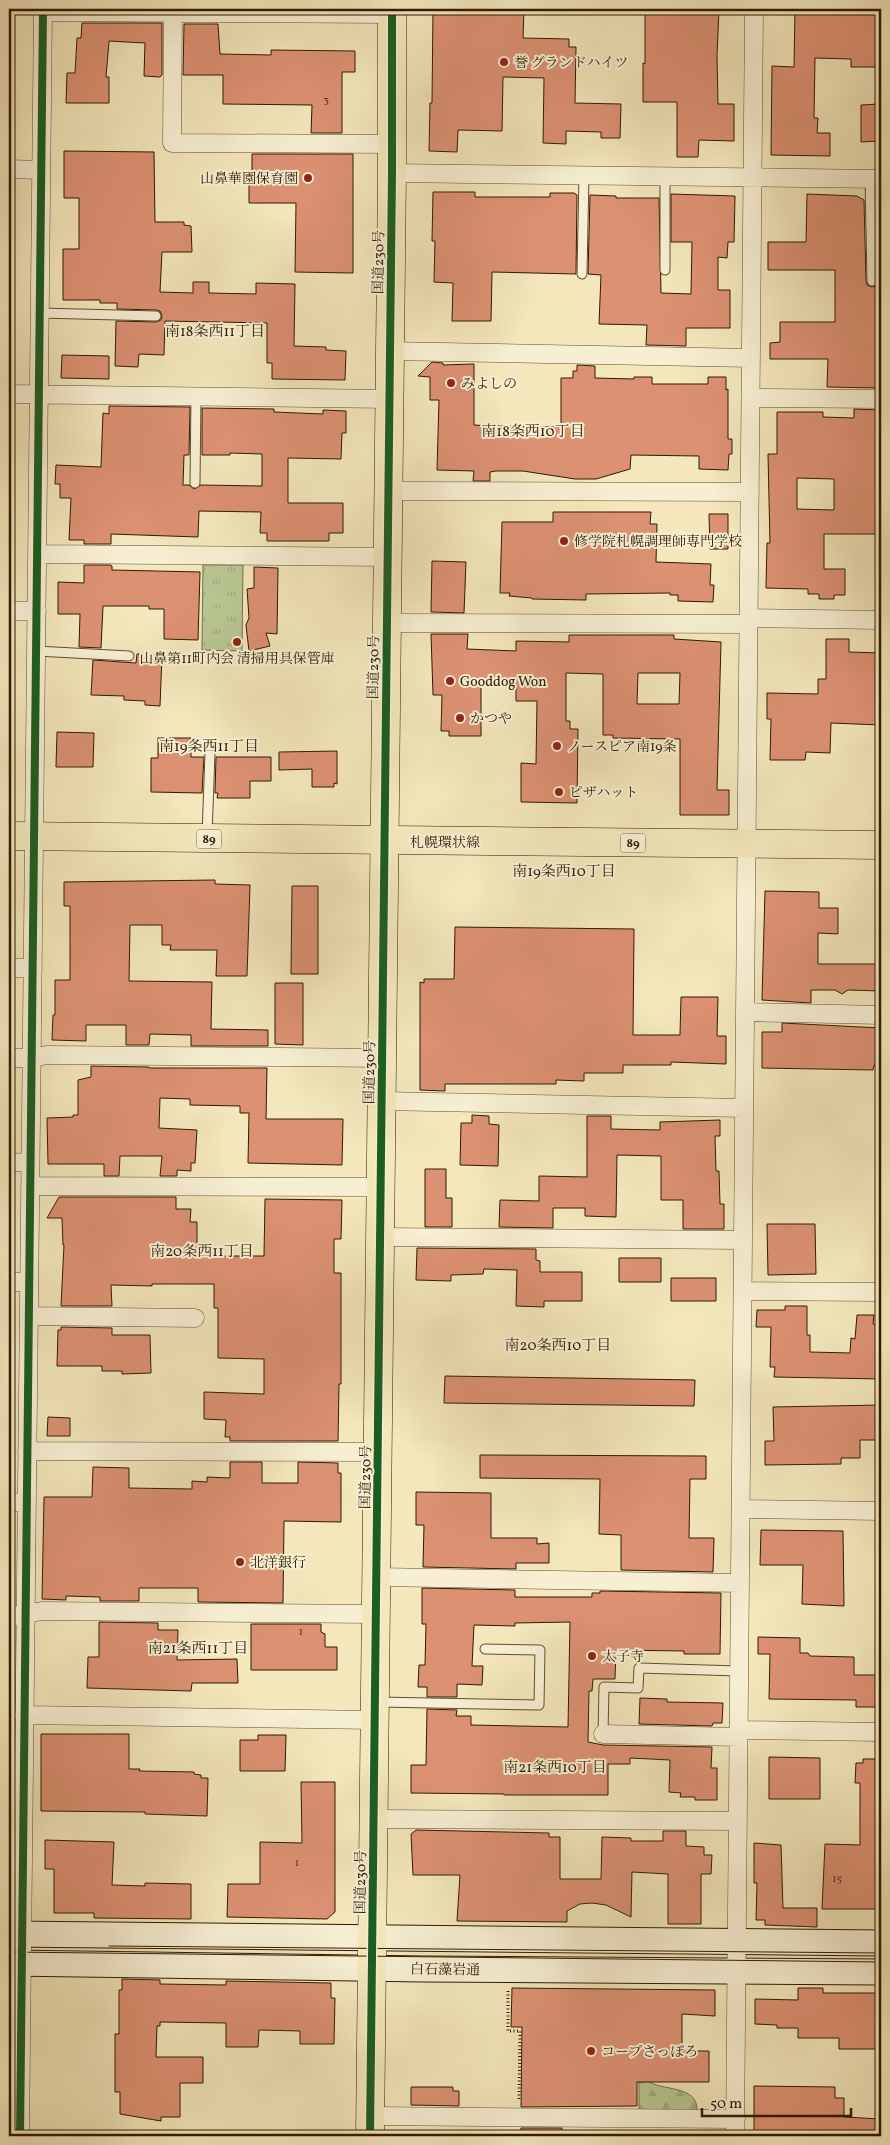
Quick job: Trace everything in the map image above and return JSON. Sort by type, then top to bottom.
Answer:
[{"type":"main road","name":"国道230号","points":[[370,2126],[392,174],[392,12]]},
{"type":"main road","name":"札幌環状線","points":[[22,836],[881,845]]},
{"type":"main road","points":[[15,1934],[881,1943]]},
{"type":"main road","name":"白石藻岩通","points":[[15,1963],[881,1972]]},
{"type":"street","points":[[736,2136],[754,9]]},
{"type":"street","points":[[20,2136],[15,1963],[16,1750],[24,1715],[17,1615],[26,1503],[33,968],[22,836],[36,651],[43,10],[392,12]]},
{"type":"street","points":[[172,11],[172,143],[392,144]]},
{"type":"street","points":[[9,169],[41,170]]},
{"type":"street","points":[[392,174],[876,178]]},
{"type":"street","points":[[389,350],[751,358]]},
{"type":"street","points":[[9,394],[388,399]]},
{"type":"street","points":[[751,398],[881,399]]},
{"type":"street","points":[[388,491],[750,492]]},
{"type":"street","points":[[38,554],[387,557]]},
{"type":"street","points":[[9,611],[37,611]]},
{"type":"street","points":[[386,623],[881,620]]},
{"type":"street","points":[[9,968],[33,968]]},
{"type":"street","points":[[745,1012],[881,1015]]},
{"type":"street","points":[[9,1058],[32,1058],[47,1055],[382,1058]]},
{"type":"street","points":[[382,1100],[744,1108]]},
{"type":"street","points":[[9,1162],[30,1162]]},
{"type":"street","points":[[30,1186],[381,1187]]},
{"type":"street","points":[[380,1237],[743,1240]]},
{"type":"street","points":[[9,1282],[29,1282]]},
{"type":"street","points":[[743,1291],[881,1292]]},
{"type":"street","points":[[29,1316],[195,1318]]},
{"type":"street","points":[[27,1451],[378,1452]]},
{"type":"street","points":[[9,1502],[26,1503]]},
{"type":"street","points":[[741,1509],[881,1511]]},
{"type":"street","points":[[376,1577],[740,1582]]},
{"type":"street","points":[[17,1615],[52,1611],[376,1614]]},
{"type":"street","points":[[24,1715],[375,1711]]},
{"type":"street","points":[[603,1734],[881,1732]]},
{"type":"street","points":[[374,1819],[738,1821]]},
{"type":"street","points":[[370,2126],[519,2117],[736,2119]]},
{"type":"lane","points":[[582,274],[584,175]]},
{"type":"lane","points":[[665,176],[665,270]]},
{"type":"lane","points":[[872,281],[876,178]]},
{"type":"lane","points":[[40,314],[156,316]]},
{"type":"lane","points":[[195,483],[196,397]]},
{"type":"lane","points":[[36,651],[129,656]]},
{"type":"lane","points":[[207,839],[210,753]]},
{"type":"lane","points":[[375,1711],[539,1705],[540,1650],[485,1649]]},
{"type":"lane","points":[[603,1734],[604,1687],[638,1688],[639,1668],[739,1671]]},
{"type":"path","points":[[508,1990],[510,2019],[508,2031],[520,2031],[519,2117]]},
{"type":"green space","points":[[203,565],[243,565],[242,651],[202,650]]},
{"type":"green space","points":[[9,1303],[13,1308],[11,1383],[9,1383]]},
{"type":"green space","points":[[639,2049],[649,2049],[649,2082],[687,2093],[696,2103],[697,2111],[639,2110]]},
{"type":"building","points":[[433,9],[524,9],[523,38],[569,39],[569,47],[576,47],[575,103],[621,104],[620,138],[601,138],[601,132],[566,131],[566,144],[543,143],[544,78],[503,77],[502,131],[458,130],[457,152],[429,151],[430,103],[432,103]]},
{"type":"building","points":[[645,9],[719,9],[717,56],[718,104],[734,104],[734,141],[699,140],[698,157],[677,157],[677,102],[643,102]]},
{"type":"building","points":[[795,9],[879,9],[878,67],[851,67],[851,59],[815,58],[814,118],[818,118],[817,133],[830,133],[830,156],[771,155],[772,66],[794,67]]},
{"type":"building","points":[[82,23],[162,23],[162,75],[160,77],[144,76],[145,43],[109,41],[106,77],[109,77],[109,103],[66,103],[67,73],[75,73],[77,38],[81,38]]},
{"type":"building","points":[[184,24],[218,24],[220,54],[271,55],[271,50],[355,51],[355,72],[342,72],[342,133],[311,133],[312,105],[223,104],[223,75],[183,75]]},
{"type":"building","points":[[879,104],[879,141],[861,142],[861,105]]},
{"type":"building","points":[[64,151],[154,152],[155,222],[184,222],[184,225],[191,226],[192,252],[162,252],[160,292],[193,293],[193,282],[209,282],[209,293],[256,294],[256,283],[295,284],[294,346],[326,347],[326,350],[346,351],[345,380],[272,379],[272,363],[267,363],[267,323],[165,321],[164,355],[139,354],[138,367],[115,366],[116,321],[156,322],[161,320],[162,316],[160,311],[156,310],[117,309],[117,303],[100,303],[100,300],[63,300],[63,249],[79,249],[79,198],[64,198]]},
{"type":"building","points":[[252,154],[353,154],[353,273],[295,272],[296,203],[249,203],[249,182],[252,182]]},
{"type":"building","points":[[433,192],[475,192],[475,197],[550,197],[550,193],[574,193],[577,195],[576,274],[492,272],[491,321],[452,321],[453,283],[434,282],[435,241],[432,241]]},
{"type":"building","points":[[671,194],[735,196],[734,242],[728,242],[727,258],[718,257],[718,290],[730,290],[730,328],[686,328],[686,346],[646,345],[647,325],[599,324],[601,275],[588,274],[590,195],[616,196],[616,198],[659,198],[661,293],[691,294],[692,242],[671,242]]},
{"type":"building","points":[[807,194],[857,196],[864,200],[866,281],[867,285],[872,287],[876,286],[878,281],[877,209],[881,212],[879,388],[827,387],[828,359],[770,359],[770,343],[780,342],[780,322],[835,322],[835,270],[768,270],[768,242],[806,242]]},
{"type":"building","points":[[62,355],[109,356],[109,379],[61,378]]},
{"type":"building","points":[[432,362],[443,363],[443,365],[474,364],[474,425],[492,426],[561,427],[561,378],[573,378],[573,371],[577,371],[577,365],[595,366],[595,378],[634,379],[634,377],[652,377],[652,384],[708,384],[708,377],[726,377],[726,390],[728,389],[728,439],[732,439],[732,454],[729,454],[728,470],[699,469],[699,456],[631,455],[630,469],[596,479],[575,479],[523,471],[496,471],[490,472],[490,481],[473,481],[474,471],[437,470],[439,400],[430,400],[430,377],[418,376]]},
{"type":"building","points":[[109,406],[190,407],[189,455],[184,455],[183,485],[189,485],[194,489],[201,485],[262,486],[262,454],[230,453],[230,455],[202,455],[202,408],[274,409],[274,412],[323,414],[323,410],[346,411],[346,433],[342,433],[341,459],[288,458],[288,503],[343,503],[343,533],[329,533],[329,541],[267,541],[267,533],[260,533],[261,512],[199,511],[198,537],[111,534],[111,544],[84,544],[84,540],[69,540],[71,498],[60,498],[60,484],[55,484],[56,465],[101,467],[103,413],[109,414]]},
{"type":"building","points":[[854,409],[879,410],[881,534],[824,534],[824,569],[845,569],[845,595],[834,595],[834,599],[819,599],[819,594],[808,594],[808,589],[766,588],[767,543],[770,543],[768,454],[777,454],[777,412],[823,412],[823,417],[854,418]],"holes":[[[797,478],[834,479],[834,510],[797,509]]]},
{"type":"building","points":[[553,512],[651,512],[650,524],[657,524],[656,562],[711,564],[710,585],[714,585],[713,602],[678,601],[678,595],[670,595],[670,593],[586,594],[586,600],[532,599],[509,596],[510,593],[500,593],[502,522],[553,522]]},
{"type":"building","points":[[709,514],[728,514],[728,549],[710,549]]},
{"type":"building","points":[[432,561],[466,562],[464,613],[431,612]]},
{"type":"building","points":[[84,565],[110,565],[112,570],[200,572],[198,640],[164,639],[164,609],[149,609],[149,606],[103,606],[101,648],[79,647],[80,614],[58,614],[58,582],[84,583]]},
{"type":"building","points":[[254,567],[278,568],[277,634],[266,633],[270,646],[249,651],[246,625],[249,618],[247,589],[254,588]]},
{"type":"building","points":[[431,634],[468,634],[467,649],[516,651],[516,641],[569,642],[569,635],[674,635],[674,639],[721,642],[717,790],[729,790],[729,815],[680,815],[680,739],[613,738],[613,735],[603,735],[603,674],[566,673],[566,721],[570,721],[570,729],[578,729],[577,803],[521,802],[521,763],[536,764],[537,701],[516,701],[516,687],[481,686],[481,736],[449,736],[449,731],[441,731],[442,695],[433,695]],"holes":[[[638,673],[680,673],[679,704],[637,704]]]},
{"type":"building","points":[[826,639],[849,639],[849,652],[881,653],[881,725],[831,723],[830,753],[806,752],[805,760],[770,760],[771,719],[767,719],[767,693],[818,694],[818,679],[826,679]]},
{"type":"building","points":[[137,654],[162,655],[160,706],[145,705],[145,701],[124,700],[124,696],[91,695],[93,660],[136,663]]},
{"type":"building","points":[[57,732],[94,733],[93,767],[56,767]]},
{"type":"building","points":[[158,738],[191,738],[191,757],[204,757],[202,793],[151,792],[151,758],[158,758]]},
{"type":"building","points":[[337,751],[337,784],[334,783],[334,787],[312,787],[312,769],[279,770],[279,752]]},
{"type":"building","points":[[216,757],[271,757],[271,781],[250,781],[250,798],[217,798],[218,793],[215,793]]},
{"type":"building","points":[[215,880],[215,884],[250,885],[247,976],[216,976],[217,950],[170,950],[171,945],[162,945],[162,925],[130,925],[129,981],[212,982],[211,1029],[268,1030],[268,1046],[191,1046],[191,1035],[150,1034],[149,1045],[126,1045],[126,1025],[86,1025],[86,1041],[52,1040],[53,1015],[55,1015],[55,980],[70,980],[70,906],[64,906],[64,882]]},
{"type":"building","points":[[292,886],[318,886],[318,974],[291,974]]},
{"type":"building","points":[[765,891],[819,892],[819,908],[838,908],[838,934],[818,933],[818,964],[881,964],[881,991],[848,990],[842,994],[835,990],[811,990],[811,1003],[762,1000]]},
{"type":"building","points":[[455,927],[634,929],[633,1035],[680,1035],[681,997],[718,997],[717,1036],[726,1036],[726,1064],[671,1062],[671,1065],[623,1065],[623,1073],[584,1073],[584,1081],[556,1080],[556,1084],[445,1084],[445,1091],[420,1090],[420,982],[424,983],[424,979],[454,979]]},
{"type":"building","points":[[275,983],[303,983],[303,1045],[275,1044]]},
{"type":"building","points":[[782,1023],[881,1028],[881,1065],[874,1065],[873,1070],[762,1068],[762,1032],[782,1032]]},
{"type":"building","points":[[91,1066],[267,1068],[266,1119],[343,1119],[342,1165],[248,1163],[249,1113],[240,1113],[240,1106],[190,1105],[190,1099],[160,1098],[159,1128],[197,1130],[195,1163],[191,1163],[191,1171],[177,1170],[177,1176],[160,1176],[162,1156],[120,1156],[119,1176],[104,1176],[104,1164],[48,1164],[47,1118],[73,1117],[73,1115],[78,1115],[78,1080],[91,1077]]},
{"type":"building","points":[[472,1115],[489,1116],[489,1124],[499,1125],[498,1166],[460,1165],[461,1123],[472,1123]]},
{"type":"building","points":[[587,1116],[611,1116],[611,1129],[660,1130],[660,1122],[720,1120],[720,1136],[715,1136],[716,1171],[719,1171],[720,1204],[724,1204],[724,1229],[683,1229],[683,1200],[661,1200],[661,1156],[617,1155],[616,1217],[585,1216],[585,1208],[553,1208],[553,1228],[499,1227],[500,1200],[539,1201],[539,1176],[587,1177]]},
{"type":"building","points":[[425,1169],[446,1169],[446,1198],[452,1198],[452,1227],[425,1227]]},
{"type":"building","points":[[59,1197],[176,1197],[176,1209],[191,1209],[190,1222],[197,1222],[197,1244],[204,1244],[204,1256],[264,1256],[265,1199],[342,1200],[341,1239],[334,1239],[334,1273],[341,1273],[341,1384],[339,1384],[338,1441],[230,1441],[230,1437],[225,1437],[226,1420],[204,1419],[204,1392],[264,1394],[264,1359],[218,1358],[218,1308],[214,1308],[214,1284],[111,1285],[112,1306],[61,1306],[64,1245],[62,1218],[47,1218]]},
{"type":"building","points":[[767,1224],[815,1224],[816,1274],[768,1275]]},
{"type":"building","points":[[417,1248],[536,1249],[536,1260],[540,1261],[540,1272],[582,1272],[582,1301],[544,1301],[544,1307],[516,1306],[517,1270],[484,1269],[483,1274],[451,1275],[451,1281],[416,1280]]},
{"type":"building","points":[[619,1258],[661,1258],[661,1282],[619,1282]]},
{"type":"building","points":[[671,1278],[716,1278],[716,1301],[671,1301]]},
{"type":"building","points":[[785,1306],[807,1306],[807,1335],[810,1335],[810,1352],[850,1353],[851,1338],[855,1339],[857,1315],[874,1315],[873,1324],[879,1325],[877,1349],[881,1349],[881,1379],[774,1377],[775,1367],[770,1367],[771,1327],[756,1327],[757,1310],[785,1310]]},
{"type":"building","points":[[61,1327],[112,1328],[112,1335],[150,1335],[151,1373],[122,1374],[122,1371],[102,1371],[102,1366],[57,1366],[58,1330],[61,1330]]},
{"type":"building","points":[[445,1376],[695,1380],[694,1406],[444,1403]]},
{"type":"building","points":[[881,1405],[881,1440],[860,1440],[860,1458],[841,1458],[841,1464],[765,1465],[765,1441],[774,1441],[773,1407]]},
{"type":"building","points":[[48,1417],[70,1418],[70,1436],[47,1436]]},
{"type":"building","points":[[480,1455],[706,1456],[706,1479],[690,1479],[689,1538],[714,1538],[713,1572],[621,1570],[621,1535],[599,1534],[600,1479],[480,1478]]},
{"type":"building","points":[[230,1462],[262,1462],[262,1483],[298,1483],[298,1462],[338,1463],[338,1473],[341,1473],[341,1522],[284,1521],[283,1603],[198,1602],[198,1588],[139,1588],[139,1601],[100,1601],[100,1597],[66,1596],[66,1600],[42,1599],[44,1497],[92,1497],[93,1467],[129,1468],[129,1488],[192,1489],[192,1481],[207,1482],[207,1477],[230,1478]]},
{"type":"building","points":[[416,1492],[491,1493],[491,1538],[537,1538],[537,1544],[549,1543],[549,1563],[516,1563],[516,1569],[423,1567],[424,1525],[416,1525]]},
{"type":"building","points":[[761,1530],[843,1531],[844,1606],[802,1604],[803,1565],[760,1565]]},
{"type":"building","points":[[422,1588],[515,1590],[515,1597],[592,1597],[592,1593],[600,1593],[600,1591],[721,1593],[720,1654],[684,1654],[684,1651],[616,1650],[615,1679],[593,1679],[592,1691],[589,1691],[588,1742],[603,1745],[712,1747],[711,1768],[717,1768],[717,1800],[695,1800],[695,1797],[680,1797],[681,1793],[669,1792],[670,1760],[630,1758],[630,1764],[608,1764],[608,1795],[411,1793],[411,1765],[426,1765],[427,1709],[457,1710],[456,1716],[471,1716],[471,1725],[568,1727],[570,1622],[515,1623],[515,1626],[474,1625],[472,1666],[483,1666],[482,1685],[457,1684],[457,1697],[427,1697],[427,1687],[418,1687],[419,1665],[425,1665],[426,1624],[422,1624]]},
{"type":"building","points":[[99,1622],[158,1623],[158,1630],[178,1630],[177,1660],[237,1659],[238,1683],[192,1683],[191,1691],[87,1688],[88,1657],[99,1657]]},
{"type":"building","points":[[251,1624],[321,1624],[321,1632],[325,1634],[325,1647],[337,1647],[337,1670],[251,1670]]},
{"type":"building","points":[[758,1637],[800,1638],[800,1653],[808,1653],[810,1656],[854,1657],[854,1675],[881,1675],[881,1707],[856,1707],[856,1700],[769,1699],[770,1654],[758,1654]]},
{"type":"building","points":[[640,1698],[667,1699],[667,1702],[723,1703],[722,1723],[713,1723],[712,1726],[639,1724]]},
{"type":"building","points":[[41,1734],[129,1734],[129,1769],[140,1769],[139,1771],[194,1772],[194,1774],[201,1775],[201,1778],[208,1778],[207,1816],[145,1814],[145,1812],[41,1811]]},
{"type":"building","points":[[258,1735],[286,1735],[285,1771],[240,1771],[240,1740],[258,1740]]},
{"type":"building","points":[[769,1757],[820,1758],[820,1799],[769,1799]]},
{"type":"building","points":[[863,1759],[881,1759],[881,1909],[822,1909],[825,1844],[860,1845],[860,1783],[855,1783],[856,1763],[863,1763]]},
{"type":"building","points":[[301,1782],[335,1782],[335,1912],[327,1919],[227,1917],[228,1884],[260,1884],[260,1842],[302,1843]]},
{"type":"building","points":[[416,1830],[549,1833],[549,1837],[560,1837],[560,1879],[601,1879],[602,1837],[631,1838],[631,1841],[663,1841],[663,1831],[686,1831],[686,1846],[704,1847],[704,1855],[712,1855],[711,1874],[701,1874],[701,1924],[668,1924],[668,1874],[632,1872],[631,1917],[606,1905],[592,1903],[580,1904],[567,1911],[567,1922],[457,1921],[460,1875],[413,1875],[411,1834]]},
{"type":"building","points":[[45,1840],[114,1842],[112,1885],[145,1886],[145,1883],[191,1884],[191,1919],[94,1918],[94,1913],[54,1913],[54,1869],[45,1869]]},
{"type":"building","points":[[754,1843],[781,1845],[783,1908],[817,1908],[817,1927],[765,1925],[765,1920],[756,1920],[757,1883],[754,1883]]},
{"type":"building","points":[[122,1979],[160,1980],[160,1984],[226,1985],[226,1981],[331,1983],[331,1998],[335,1998],[334,2044],[300,2044],[300,2031],[259,2030],[258,2047],[226,2047],[226,2023],[160,2022],[160,2026],[157,2026],[156,2057],[203,2057],[203,2083],[180,2083],[180,2117],[161,2117],[161,2121],[120,2114],[120,2092],[115,2092],[115,2034],[119,2034],[119,1990],[122,1990]]},
{"type":"building","points":[[512,1988],[715,1990],[715,2016],[682,2014],[682,2051],[709,2051],[709,2082],[637,2082],[637,2106],[521,2107],[522,2027],[511,2027]]},
{"type":"building","points":[[798,1988],[823,1988],[823,1993],[881,1993],[881,2049],[839,2049],[839,2038],[798,2038],[798,2028],[777,2028],[777,2025],[755,2024],[755,1999],[798,2000]]},
{"type":"building","points":[[754,2086],[835,2087],[835,2098],[844,2098],[844,2117],[881,2119],[881,2136],[754,2136]]},
{"type":"building","points":[[411,2087],[453,2087],[453,2091],[459,2091],[459,2106],[411,2105]]},
{"type":"building","points":[[521,2128],[562,2128],[562,2136],[521,2136]]},
{"type":"tram line","points":[[109,1946],[881,1953]]},
{"type":"tram line","points":[[9,1952],[881,1962]]},
{"type":"cycle path","points":[[20,2136],[43,9]]},
{"type":"cycle path","points":[[370,2136],[392,173],[392,9]]},
{"type":"place","name":"誉 グランドハイツ","points":[[504,62]]},
{"type":"place","name":"山鼻華園保育園","points":[[308,178]]},
{"type":"place","name":"みよしの","points":[[451,383]]},
{"type":"place","name":"修学院札幌調理師専門学校","points":[[564,541]]},
{"type":"place","name":"山鼻第11町内会 清掃用具保管庫","points":[[237,642]]},
{"type":"place","name":"Gooddog Won","points":[[450,681]]},
{"type":"place","name":"かつや","points":[[460,718]]},
{"type":"place","name":"ノースピア南19条","points":[[557,746]]},
{"type":"place","name":"ピザハット","points":[[559,792]]},
{"type":"place","name":"北洋銀行","points":[[240,1562]]},
{"type":"place","name":"太子寺","points":[[592,1656]]},
{"type":"place","name":"コープさっぽろ","points":[[591,2051]]},
{"type":"district","name":"南18条西11丁目","points":[[215,331]]},
{"type":"district","name":"南18条西10丁目","points":[[533,431]]},
{"type":"district","name":"南19条西11丁目","points":[[209,746]]},
{"type":"district","name":"南19条西10丁目","points":[[564,871]]},
{"type":"district","name":"南20条西11丁目","points":[[202,1251]]},
{"type":"district","name":"南20条西10丁目","points":[[558,1345]]},
{"type":"district","name":"南21条西11丁目","points":[[198,1648]]},
{"type":"district","name":"南21条西10丁目","points":[[555,1767]]}]
